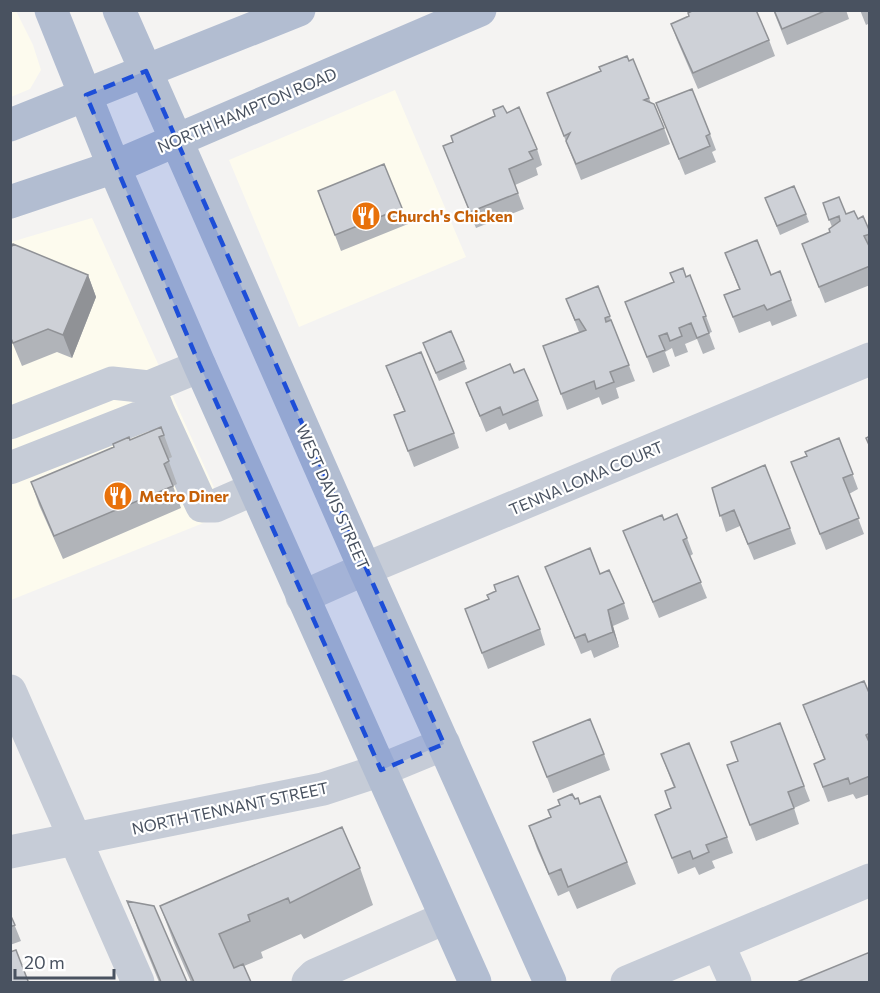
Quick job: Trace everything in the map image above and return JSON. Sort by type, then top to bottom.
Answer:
[{"type":"main road","points":[[51,10],[114,167],[200,366],[475,982]]},
{"type":"main road","name":"WEST DAVIS STREET","points":[[119,10],[365,570],[550,982]]},
{"type":"main road","points":[[10,125],[299,10]]},
{"type":"main road","name":"NORTH HAMPTON ROAD","points":[[10,202],[114,167],[480,10]]},
{"type":"street","name":"TENNA LOMA COURT","points":[[302,597],[870,359]]},
{"type":"street","points":[[10,468],[153,398],[200,366]]},
{"type":"street","points":[[10,423],[112,383],[153,398],[202,506],[215,506],[254,489]]},
{"type":"street","points":[[10,691],[138,982]]},
{"type":"street","name":"NORTH TENNANT STREET","points":[[10,852],[322,789],[381,770],[444,744]]},
{"type":"street","points":[[627,982],[870,880]]},
{"type":"street","points":[[308,982],[315,975],[446,918]]},
{"type":"street","points":[[718,944],[735,982]]},
{"type":"highlighted area","points":[[146,71],[444,744],[381,770],[200,366],[86,95]]},
{"type":"shaded area","points":[[11,10],[16,11],[33,45],[41,70],[30,89],[11,97]]},
{"type":"shaded area","points":[[395,90],[466,257],[299,327],[229,160]]},
{"type":"shaded area","points":[[92,218],[226,514],[11,600],[11,242]]},
{"type":"building","points":[[694,10],[756,10],[769,40],[693,73],[671,24],[689,16],[688,13]]},
{"type":"building","points":[[774,10],[827,10],[782,29]]},
{"type":"building","points":[[627,56],[629,61],[633,59],[649,98],[644,100],[654,104],[664,128],[576,164],[566,141],[570,133],[564,136],[547,93],[601,71],[599,67]]},
{"type":"building","points":[[692,89],[710,134],[706,136],[710,146],[679,159],[656,103]]},
{"type":"building","points":[[503,106],[507,113],[519,107],[537,149],[529,152],[533,159],[509,169],[518,193],[470,212],[443,146],[453,142],[451,136],[495,116],[493,110]]},
{"type":"building","name":"Church's Chicken","points":[[384,164],[402,208],[335,235],[318,191]]},
{"type":"building","points":[[794,186],[806,214],[777,226],[765,198]]},
{"type":"building","points":[[839,197],[846,214],[854,211],[858,219],[863,216],[870,232],[864,236],[870,248],[870,266],[819,287],[802,244],[830,232],[829,229],[840,221],[839,216],[829,220],[823,203]]},
{"type":"building","points":[[757,240],[771,275],[780,271],[791,300],[767,310],[764,305],[733,317],[724,295],[740,289],[725,253]]},
{"type":"building","points":[[13,244],[88,275],[63,335],[48,329],[13,343],[10,336],[10,249]]},
{"type":"building","points":[[683,268],[686,277],[690,275],[706,316],[703,317],[709,333],[697,338],[691,323],[679,328],[682,336],[670,341],[667,333],[659,336],[665,350],[647,357],[625,302],[674,282],[670,273]]},
{"type":"building","points":[[598,286],[610,316],[605,318],[606,322],[611,320],[629,365],[610,372],[614,382],[596,389],[594,381],[561,394],[543,346],[586,330],[579,319],[575,320],[566,299]]},
{"type":"building","points":[[451,331],[464,361],[436,373],[423,343]]},
{"type":"building","points":[[421,352],[454,433],[408,451],[394,415],[405,411],[386,366]]},
{"type":"building","points":[[510,364],[514,373],[524,369],[538,400],[503,415],[500,407],[480,416],[466,383]]},
{"type":"building","points":[[161,427],[164,435],[159,437],[169,461],[164,464],[173,486],[54,536],[31,482],[114,447],[113,444],[129,437],[130,440]]},
{"type":"building","points":[[839,438],[853,474],[843,478],[859,518],[820,534],[791,462],[807,456],[805,452]]},
{"type":"building","points":[[765,465],[790,528],[748,544],[734,510],[720,516],[712,488]]},
{"type":"building","points":[[677,514],[687,538],[683,540],[701,582],[653,602],[623,531],[662,515],[664,520]]},
{"type":"building","points":[[590,548],[600,574],[609,570],[624,603],[608,610],[613,632],[588,642],[585,634],[575,638],[545,567]]},
{"type":"building","points":[[518,576],[540,629],[482,653],[465,609],[489,599],[487,595],[496,591],[494,585]]},
{"type":"building","points":[[864,681],[870,695],[870,733],[866,735],[870,744],[870,776],[850,784],[848,778],[823,787],[814,764],[825,759],[803,705]]},
{"type":"building","points":[[590,719],[604,754],[547,777],[533,742]]},
{"type":"building","points":[[780,723],[804,786],[788,792],[794,808],[750,825],[727,765],[738,761],[731,742]]},
{"type":"building","points":[[689,743],[727,837],[706,845],[709,852],[693,859],[690,851],[672,858],[655,815],[671,808],[665,791],[675,787],[661,754]]},
{"type":"building","points":[[572,794],[575,799],[578,798],[580,804],[600,796],[627,862],[568,887],[561,869],[549,874],[529,826],[551,817],[548,810],[560,805],[558,800]]},
{"type":"building","points":[[342,827],[360,868],[290,903],[288,898],[248,915],[250,921],[219,934],[234,968],[243,964],[251,982],[194,982],[160,906]]},
{"type":"building","points":[[127,901],[154,906],[187,982],[161,982]]},
{"type":"building","points":[[10,914],[15,925],[10,927]]},
{"type":"building","points":[[16,950],[28,981],[25,982],[10,982],[10,952]]},
{"type":"building","points":[[870,952],[870,982],[797,982]]},
{"type":"place","name":"Church's Chicken","points":[[366,216]]},
{"type":"place","name":"Metro Diner","points":[[118,496]]}]
